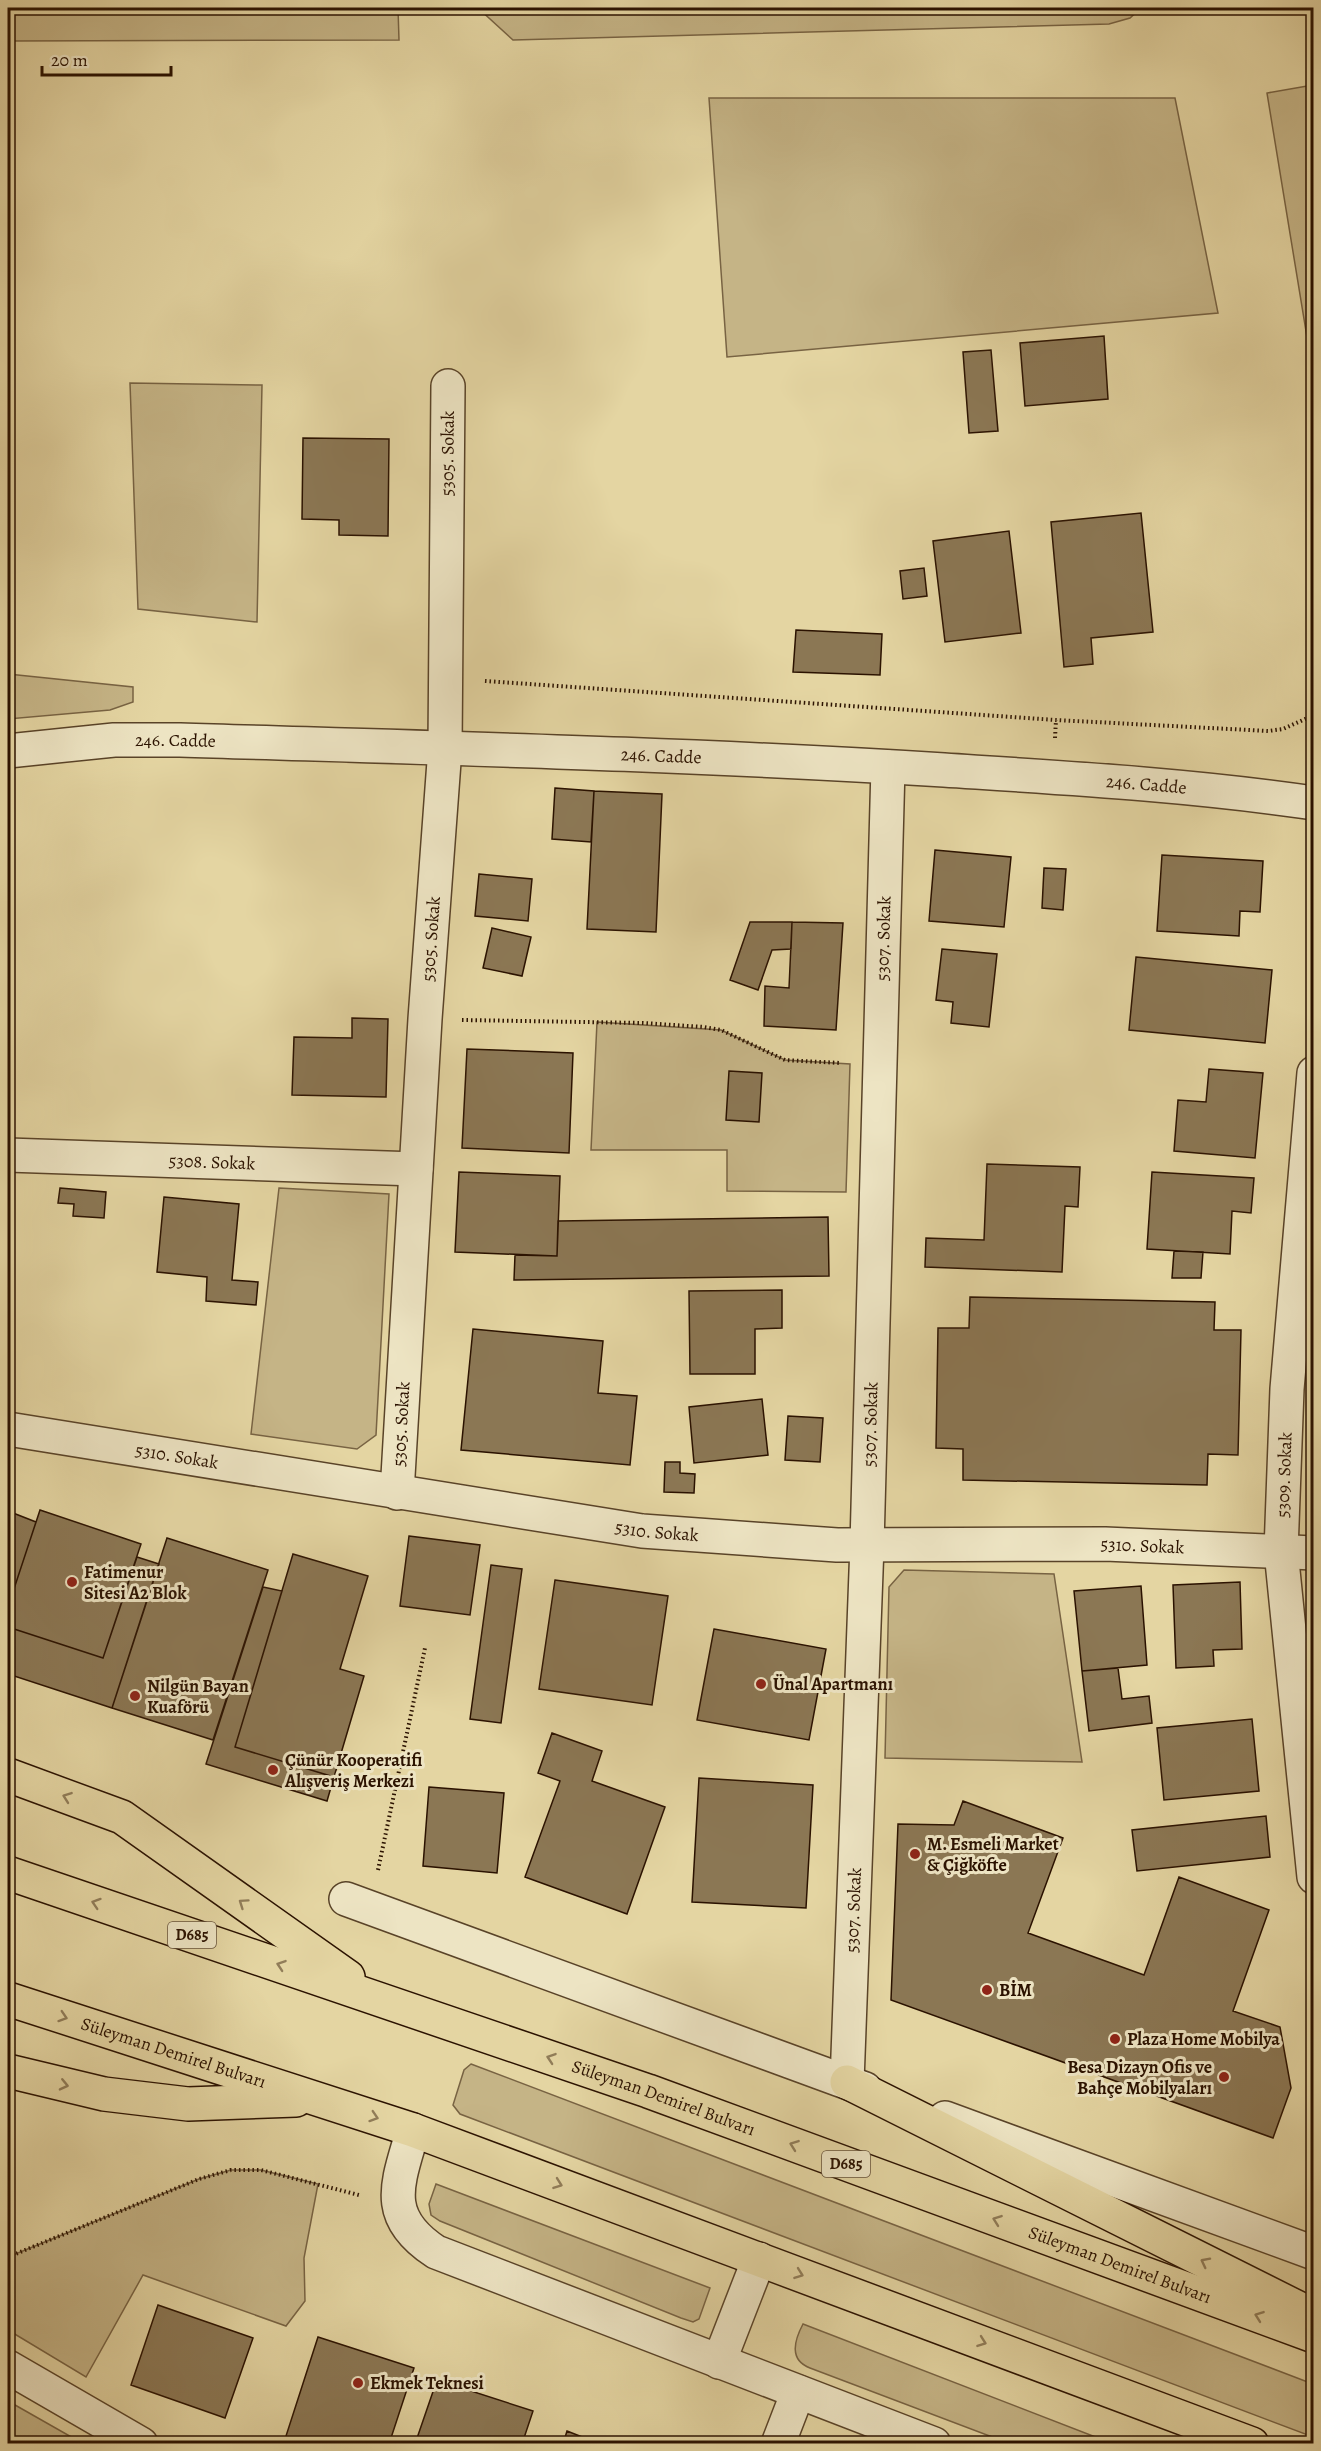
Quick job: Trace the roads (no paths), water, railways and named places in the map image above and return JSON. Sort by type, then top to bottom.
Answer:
[{"type":"highway","points":[[8,1775],[122,1817],[376,1997]]},
{"type":"highway","name":"Süleyman Demirel Bulvarı","points":[[8,1874],[648,2091],[1314,2336]]},
{"type":"highway","name":"Süleyman Demirel Bulvarı","points":[[8,1999],[413,2130],[1252,2444]]},
{"type":"highway","points":[[8,2071],[104,2094],[188,2104],[319,2099]]},
{"type":"highway","points":[[847,2082],[1314,2316]]},
{"type":"street","name":"5305. Sokak","points":[[397,1492],[425,1019],[445,748],[448,386]]},
{"type":"street","name":"246. Cadde","points":[[8,751],[54,744],[114,740],[733,757],[1063,778],[1257,795],[1314,803]]},
{"type":"street","name":"5307. Sokak","points":[[847,2082],[867,1545],[888,766]]},
{"type":"street","name":"5309. Sokak","points":[[1314,1073],[1287,1389],[1281,1551],[1314,1877]]},
{"type":"street","name":"5308. Sokak","points":[[8,1155],[416,1169]]},
{"type":"street","name":"5310. Sokak","points":[[8,1429],[642,1531],[735,1539],[867,1545],[1105,1544],[1314,1553]]},
{"type":"street","points":[[360,1904],[1314,2253]]},
{"type":"street","points":[[413,2130],[401,2171],[398,2205],[410,2229],[422,2242],[450,2259],[934,2444]]},
{"type":"street","points":[[719,2362],[759,2259]]},
{"type":"street","points":[[8,2367],[141,2444]]},
{"type":"street","points":[[778,2444],[798,2392]]},
{"type":"place","name":"Fatimenur Sitesi A2 Blok","points":[[72,1582]]},
{"type":"place","name":"Ünal Apartmanı","points":[[761,1684]]},
{"type":"place","name":"Nilgün Bayan Kuaförü","points":[[135,1696]]},
{"type":"place","name":"Çünür Kooperatifi Alışveriş Merkezi","points":[[273,1770]]},
{"type":"place","name":"M. Esmeli Market & Çiğköfte","points":[[915,1854]]},
{"type":"place","name":"BİM","points":[[987,1990]]},
{"type":"place","name":"Plaza Home Mobilya","points":[[1115,2039]]},
{"type":"place","name":"Besa Dizayn Ofis ve Bahçe Mobilyaları","points":[[1224,2077]]},
{"type":"place","name":"Ekmek Teknesi","points":[[358,2383]]}]
